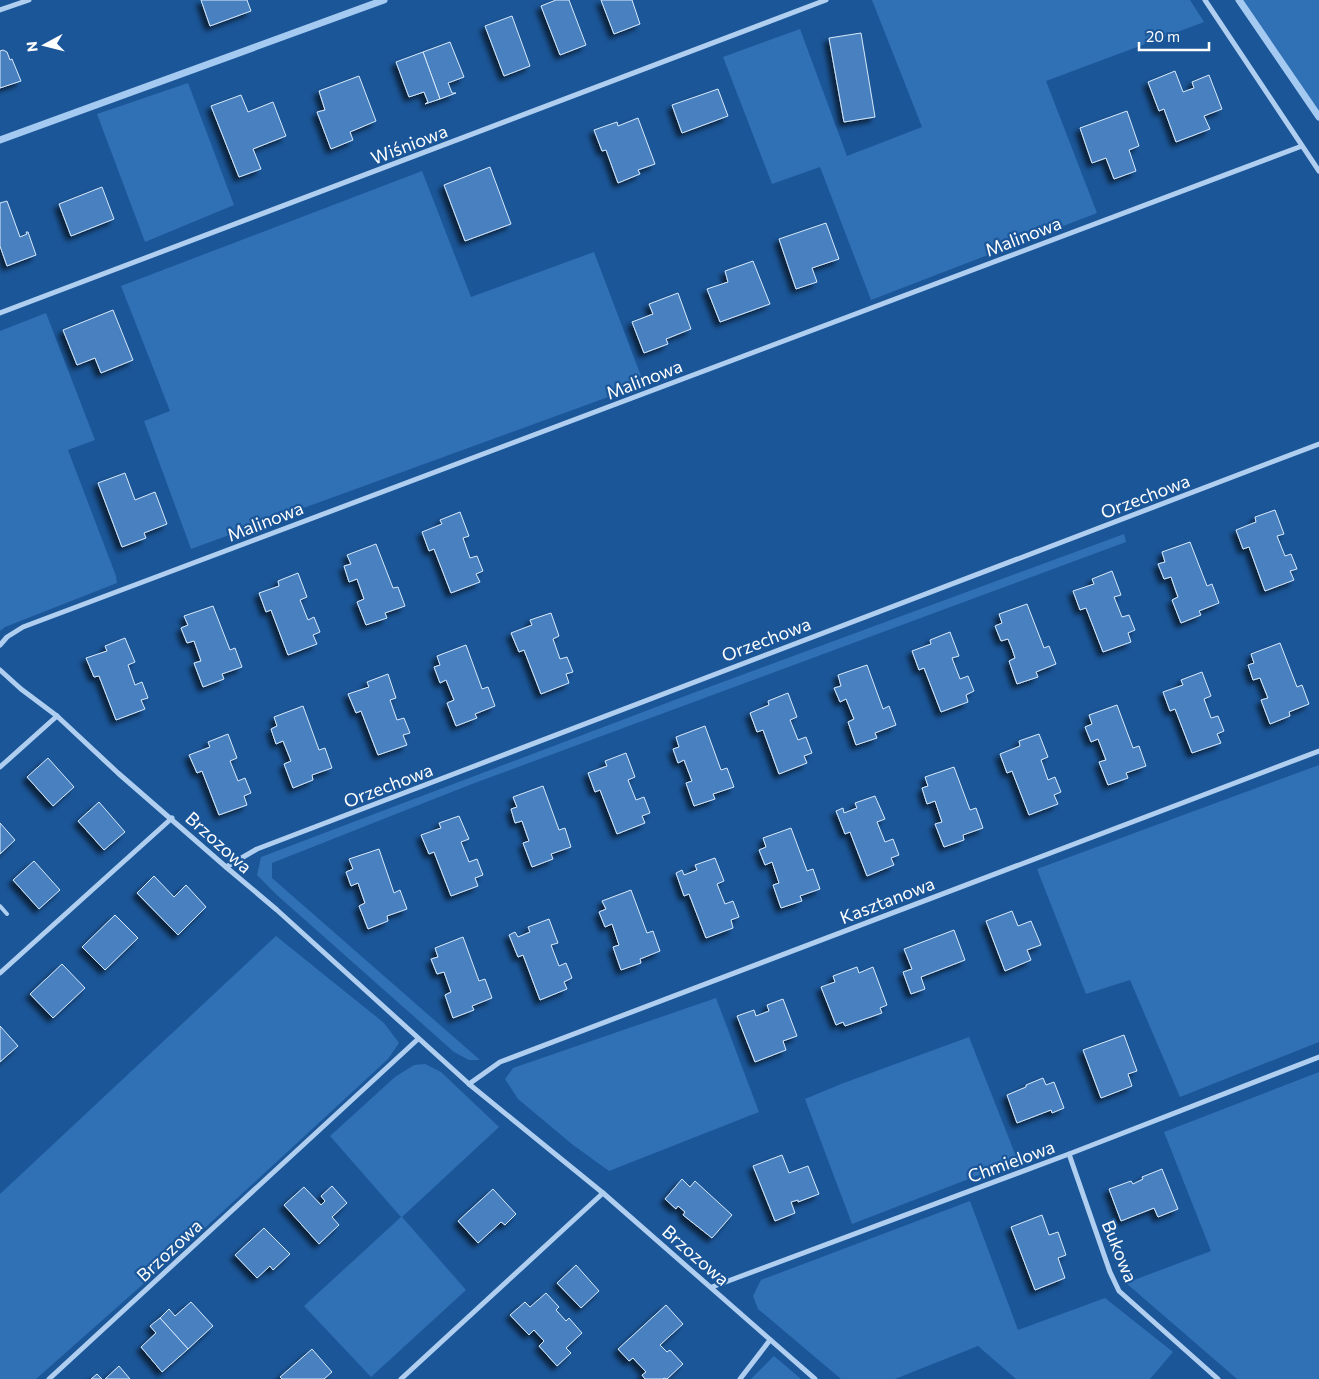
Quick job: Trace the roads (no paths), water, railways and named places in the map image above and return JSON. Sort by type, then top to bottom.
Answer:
[{"type":"street","points":[[0,10],[29,0]]},
{"type":"street","name":"Wiśniowa","points":[[0,313],[826,0]]},
{"type":"street","points":[[1205,0],[1319,171]]},
{"type":"street","name":"Malinowa","points":[[0,645],[7,637],[23,627],[1302,146]]},
{"type":"street","name":"Orzechowa","points":[[226,867],[267,846],[1319,444]]},
{"type":"street","name":"Brzozowa","points":[[0,670],[21,689],[57,716],[118,772],[277,910],[469,1084],[603,1193],[815,1379]]},
{"type":"street","points":[[0,767],[57,716]]},
{"type":"street","name":"Kasztanowa","points":[[469,1084],[500,1062],[1319,751]]},
{"type":"street","points":[[0,973],[172,818]]},
{"type":"street","name":"Brzozowa","points":[[49,1379],[418,1038]]},
{"type":"street","name":"Chmielowa","points":[[712,1287],[1069,1154],[1319,1057]]},
{"type":"street","name":"Bukowa","points":[[1069,1154],[1110,1272],[1119,1292],[1218,1379]]},
{"type":"street","points":[[401,1379],[603,1193]]},
{"type":"street","points":[[740,1379],[770,1340]]},
{"type":"lane","points":[[0,906],[7,914]]},
{"type":"waterway","points":[[0,140],[384,0]]},
{"type":"waterway","points":[[1239,0],[1319,117]]}]
